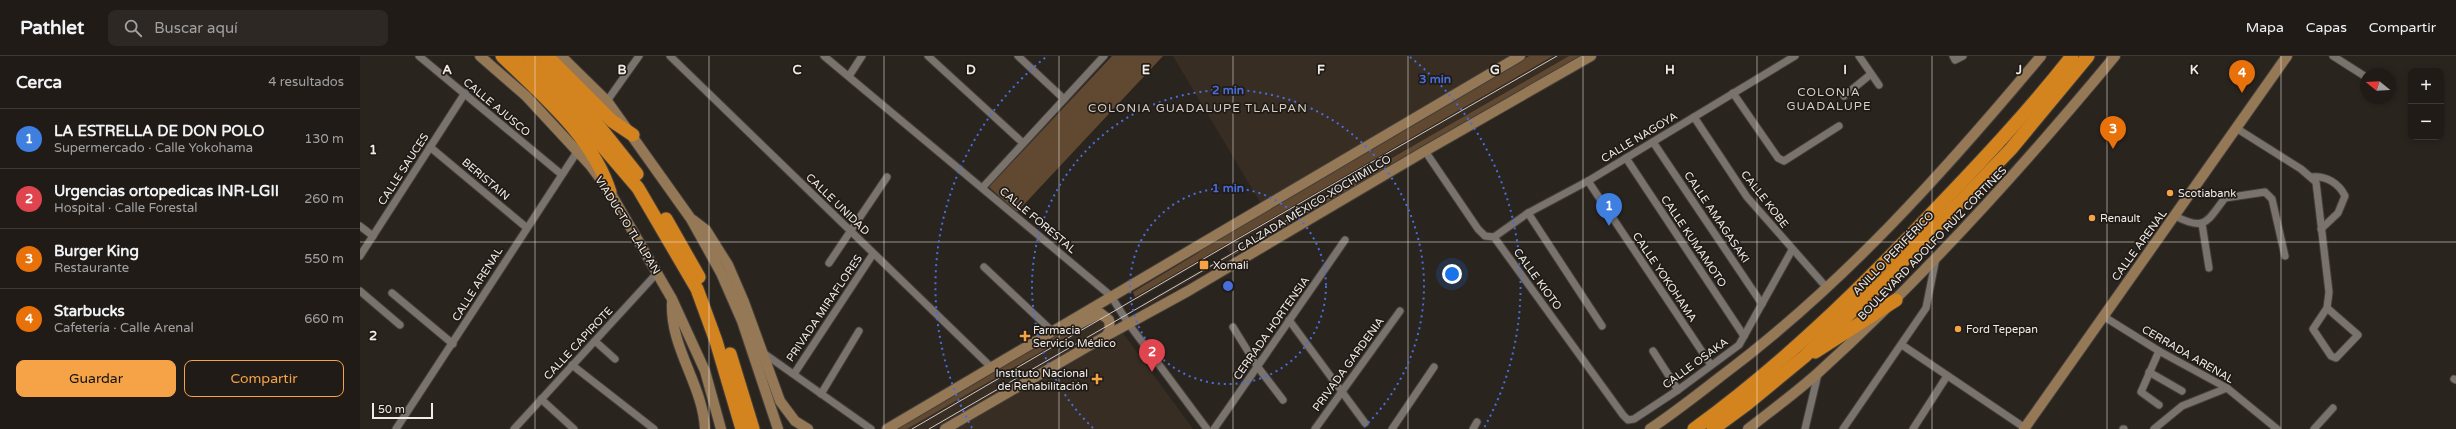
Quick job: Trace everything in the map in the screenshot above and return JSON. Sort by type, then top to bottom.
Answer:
[{"type":"highway","points":[[502,56],[565,120],[604,173],[610,192]]},
{"type":"highway","points":[[515,56],[573,112],[638,188],[697,289],[716,341],[742,429]]},
{"type":"highway","points":[[531,56],[583,106],[615,145],[643,183],[683,247],[706,289],[741,387],[753,429]]},
{"type":"highway","points":[[547,56],[612,121],[632,135]]},
{"type":"highway","name":"ANILLO PERIFÉRICO","points":[[1694,429],[1776,366],[1853,295],[2012,130],[2072,56]]},
{"type":"highway","name":"ANILLO PERIFÉRICO","points":[[1713,429],[1747,404],[1804,357],[1884,281],[2011,149],[2088,56]]},
{"type":"highway","points":[[1804,357],[1831,344],[1870,316],[1896,300]]},
{"type":"main road","name":"VIADUCTO TLALPAN","points":[[480,56],[526,96],[578,152],[598,175],[610,192],[658,272],[706,371],[720,429]]},
{"type":"main road","points":[[560,56],[607,100],[691,219],[721,273],[742,321],[778,429]]},
{"type":"main road","name":"CALZADA MÉXICO-XOCHIMILCO","points":[[887,429],[1520,56]]},
{"type":"main road","name":"CALZADA MÉXICO-XOCHIMILCO","points":[[945,429],[1128,323],[1188,291],[1425,151],[1591,56]]},
{"type":"main road","points":[[1650,429],[1755,352],[1827,288],[1912,204],[1979,130],[2041,56]]},
{"type":"main road","name":"BOULEVARD ADOLFO RUIZ CORTINES","points":[[1748,429],[1818,374],[1896,300],[2052,133],[2115,56]]},
{"type":"main road","name":"CALLE ARENAL","points":[[2025,429],[2287,56]]},
{"type":"main road","points":[[691,219],[706,230],[725,260],[744,302],[780,401],[795,421],[808,429]]},
{"type":"main road","points":[[672,299],[674,329],[701,405],[705,429]]},
{"type":"main road","points":[[1053,330],[1071,328],[1100,313],[1110,320],[1110,330],[1106,336]]},
{"type":"street","name":"CALLE AJUSCO","points":[[419,56],[561,174]]},
{"type":"street","points":[[607,100],[639,56]]},
{"type":"street","name":"CALLE UNIDAD","points":[[670,56],[992,368]]},
{"type":"street","name":"CALLE FORESTAL","points":[[824,56],[983,187],[1111,296],[1128,323],[1207,429]]},
{"type":"street","points":[[849,76],[862,56]]},
{"type":"street","points":[[928,56],[1023,143]]},
{"type":"street","points":[[1018,56],[1064,99]]},
{"type":"street","points":[[983,187],[1104,56]]},
{"type":"street","name":"CALLE NAGOYA","points":[[1494,237],[1528,213],[1588,181],[1795,56]]},
{"type":"street","points":[[1859,56],[1879,86]]},
{"type":"street","points":[[1954,58],[1963,56]]},
{"type":"street","points":[[2333,56],[2360,73]]},
{"type":"street","points":[[1844,96],[1871,74]]},
{"type":"street","name":"CALLE SAUCES","points":[[360,256],[465,93]]},
{"type":"street","points":[[1733,93],[1778,158],[1784,161],[1839,126]]},
{"type":"street","name":"CALLE KOBE","points":[[1694,117],[1747,197],[1827,288]]},
{"type":"street","points":[[2236,128],[2316,182],[2329,292],[2328,308],[2313,329],[2331,356],[2336,358],[2358,335],[2328,308]]},
{"type":"street","name":"CALLE AMAGASAKI","points":[[1653,142],[1762,304]]},
{"type":"street","name":"BERISTAIN","points":[[430,147],[527,228]]},
{"type":"street","name":"CALLE KIOTO","points":[[1425,151],[1478,229],[1485,236],[1494,237],[1623,415],[1628,420],[1634,419]]},
{"type":"street","name":"CALLE ARENAL","points":[[396,429],[453,344],[561,174],[578,152]]},
{"type":"street","name":"CALLE KUMAMOTO","points":[[1626,158],[1744,336]]},
{"type":"street","points":[[2310,177],[2320,176],[2332,182],[2342,189],[2345,196],[2338,213],[2321,229]]},
{"type":"street","points":[[829,263],[887,177]]},
{"type":"street","name":"CALLE YOKOHAMA","points":[[1588,181],[1711,365]]},
{"type":"street","points":[[2175,216],[2188,223],[2202,224],[2210,220],[2225,198],[2266,192],[2272,199],[2285,256]]},
{"type":"street","points":[[1528,213],[1602,326]]},
{"type":"street","points":[[2202,224],[2209,268]]},
{"type":"street","points":[[360,226],[373,236]]},
{"type":"street","name":"CERRADA HORTENSIA","points":[[1214,429],[1345,240]]},
{"type":"street","name":"CALLE OSAKA","points":[[1634,419],[1678,390],[1739,345],[1792,250]]},
{"type":"street","name":"PRIVADA MIRAFLORES","points":[[794,374],[873,254]]},
{"type":"street","points":[[1843,429],[1926,308],[1937,256]]},
{"type":"street","points":[[984,267],[1053,330]]},
{"type":"street","name":"CALLE CAPIROTE","points":[[514,429],[658,272]]},
{"type":"street","points":[[360,291],[400,325]]},
{"type":"street","points":[[392,293],[453,344]]},
{"type":"street","name":"PRIVADA GARDENIA","points":[[1315,429],[1400,311]]},
{"type":"street","name":"CERRADA ARENAL","points":[[2103,316],[2159,351],[2227,388],[2277,429]]},
{"type":"street","points":[[1289,320],[1341,392],[1365,422]]},
{"type":"street","points":[[1233,327],[1257,366],[1283,400]]},
{"type":"street","points":[[821,394],[859,331]]},
{"type":"street","points":[[595,341],[615,359]]},
{"type":"street","points":[[1902,345],[2025,429]]},
{"type":"street","points":[[1653,351],[1678,390]]},
{"type":"street","points":[[2159,351],[2141,392],[2159,406]]},
{"type":"street","points":[[762,352],[872,429]]},
{"type":"street","points":[[572,365],[654,429]]},
{"type":"street","points":[[1392,429],[1434,367]]},
{"type":"street","points":[[2149,372],[2182,391]]},
{"type":"street","points":[[1806,429],[1818,374]]},
{"type":"street","points":[[1913,429],[1947,376]]},
{"type":"street","points":[[2154,429],[2182,406],[2227,388]]},
{"type":"street","points":[[541,399],[574,429]]},
{"type":"street","points":[[2314,429],[2333,408]]},
{"type":"street","points":[[1473,429],[1478,422]]},
{"type":"shaded area","points":[[1112,56],[1163,56],[1017,212],[989,187]]},
{"type":"shaded area","points":[[1173,56],[1520,56],[1263,207]]},
{"type":"shaded area","points":[[1529,56],[1553,56],[1135,297],[1133,292],[1198,253],[1206,246]]},
{"type":"shaded area","points":[[1553,56],[1569,56],[1397,155],[1290,222],[1142,309],[1142,304],[1230,253],[1226,247],[1137,300],[1135,297]]},
{"type":"shaded area","points":[[1569,56],[1584,56],[1220,263],[1397,155]]},
{"type":"shaded area","points":[[1103,316],[907,429],[889,429],[1054,332]]},
{"type":"shaded area","points":[[1100,317],[1108,329],[1041,369],[935,429],[907,429]]},
{"type":"shaded area","name":"Instituto Nacional de Rehabilitación","points":[[1120,329],[1193,429],[954,429]]},
{"type":"tram line","points":[[912,429],[1236,240],[1557,56]]},
{"type":"tram line","points":[[929,429],[1247,245],[1339,188]]},
{"type":"place","name":"Starbucks","points":[[2242,93]]},
{"type":"place","name":"Burger King","points":[[2113,149]]},
{"type":"place","name":"Scotiabank","points":[[2170,193]]},
{"type":"place","name":"Renault","points":[[2092,218]]},
{"type":"place","name":"LA ESTRELLA DE DON POLO","points":[[1609,226]]},
{"type":"place","name":"Xomali","points":[[1204,265]]},
{"type":"place","name":"Ford Tepepan","points":[[1958,329]]},
{"type":"place","name":"Farmacia Servicio Médico","points":[[1025,336]]},
{"type":"place","name":"Urgencias ortopedicas INR-LGII","points":[[1152,372]]},
{"type":"place","name":"Instituto Nacional de Rehabilitación","points":[[1097,379]]},
{"type":"district","name":"COLONIA GUADALUPE","points":[[1829,99]]},
{"type":"district","name":"COLONIA GUADALUPE TLALPAN","points":[[1198,108]]}]
